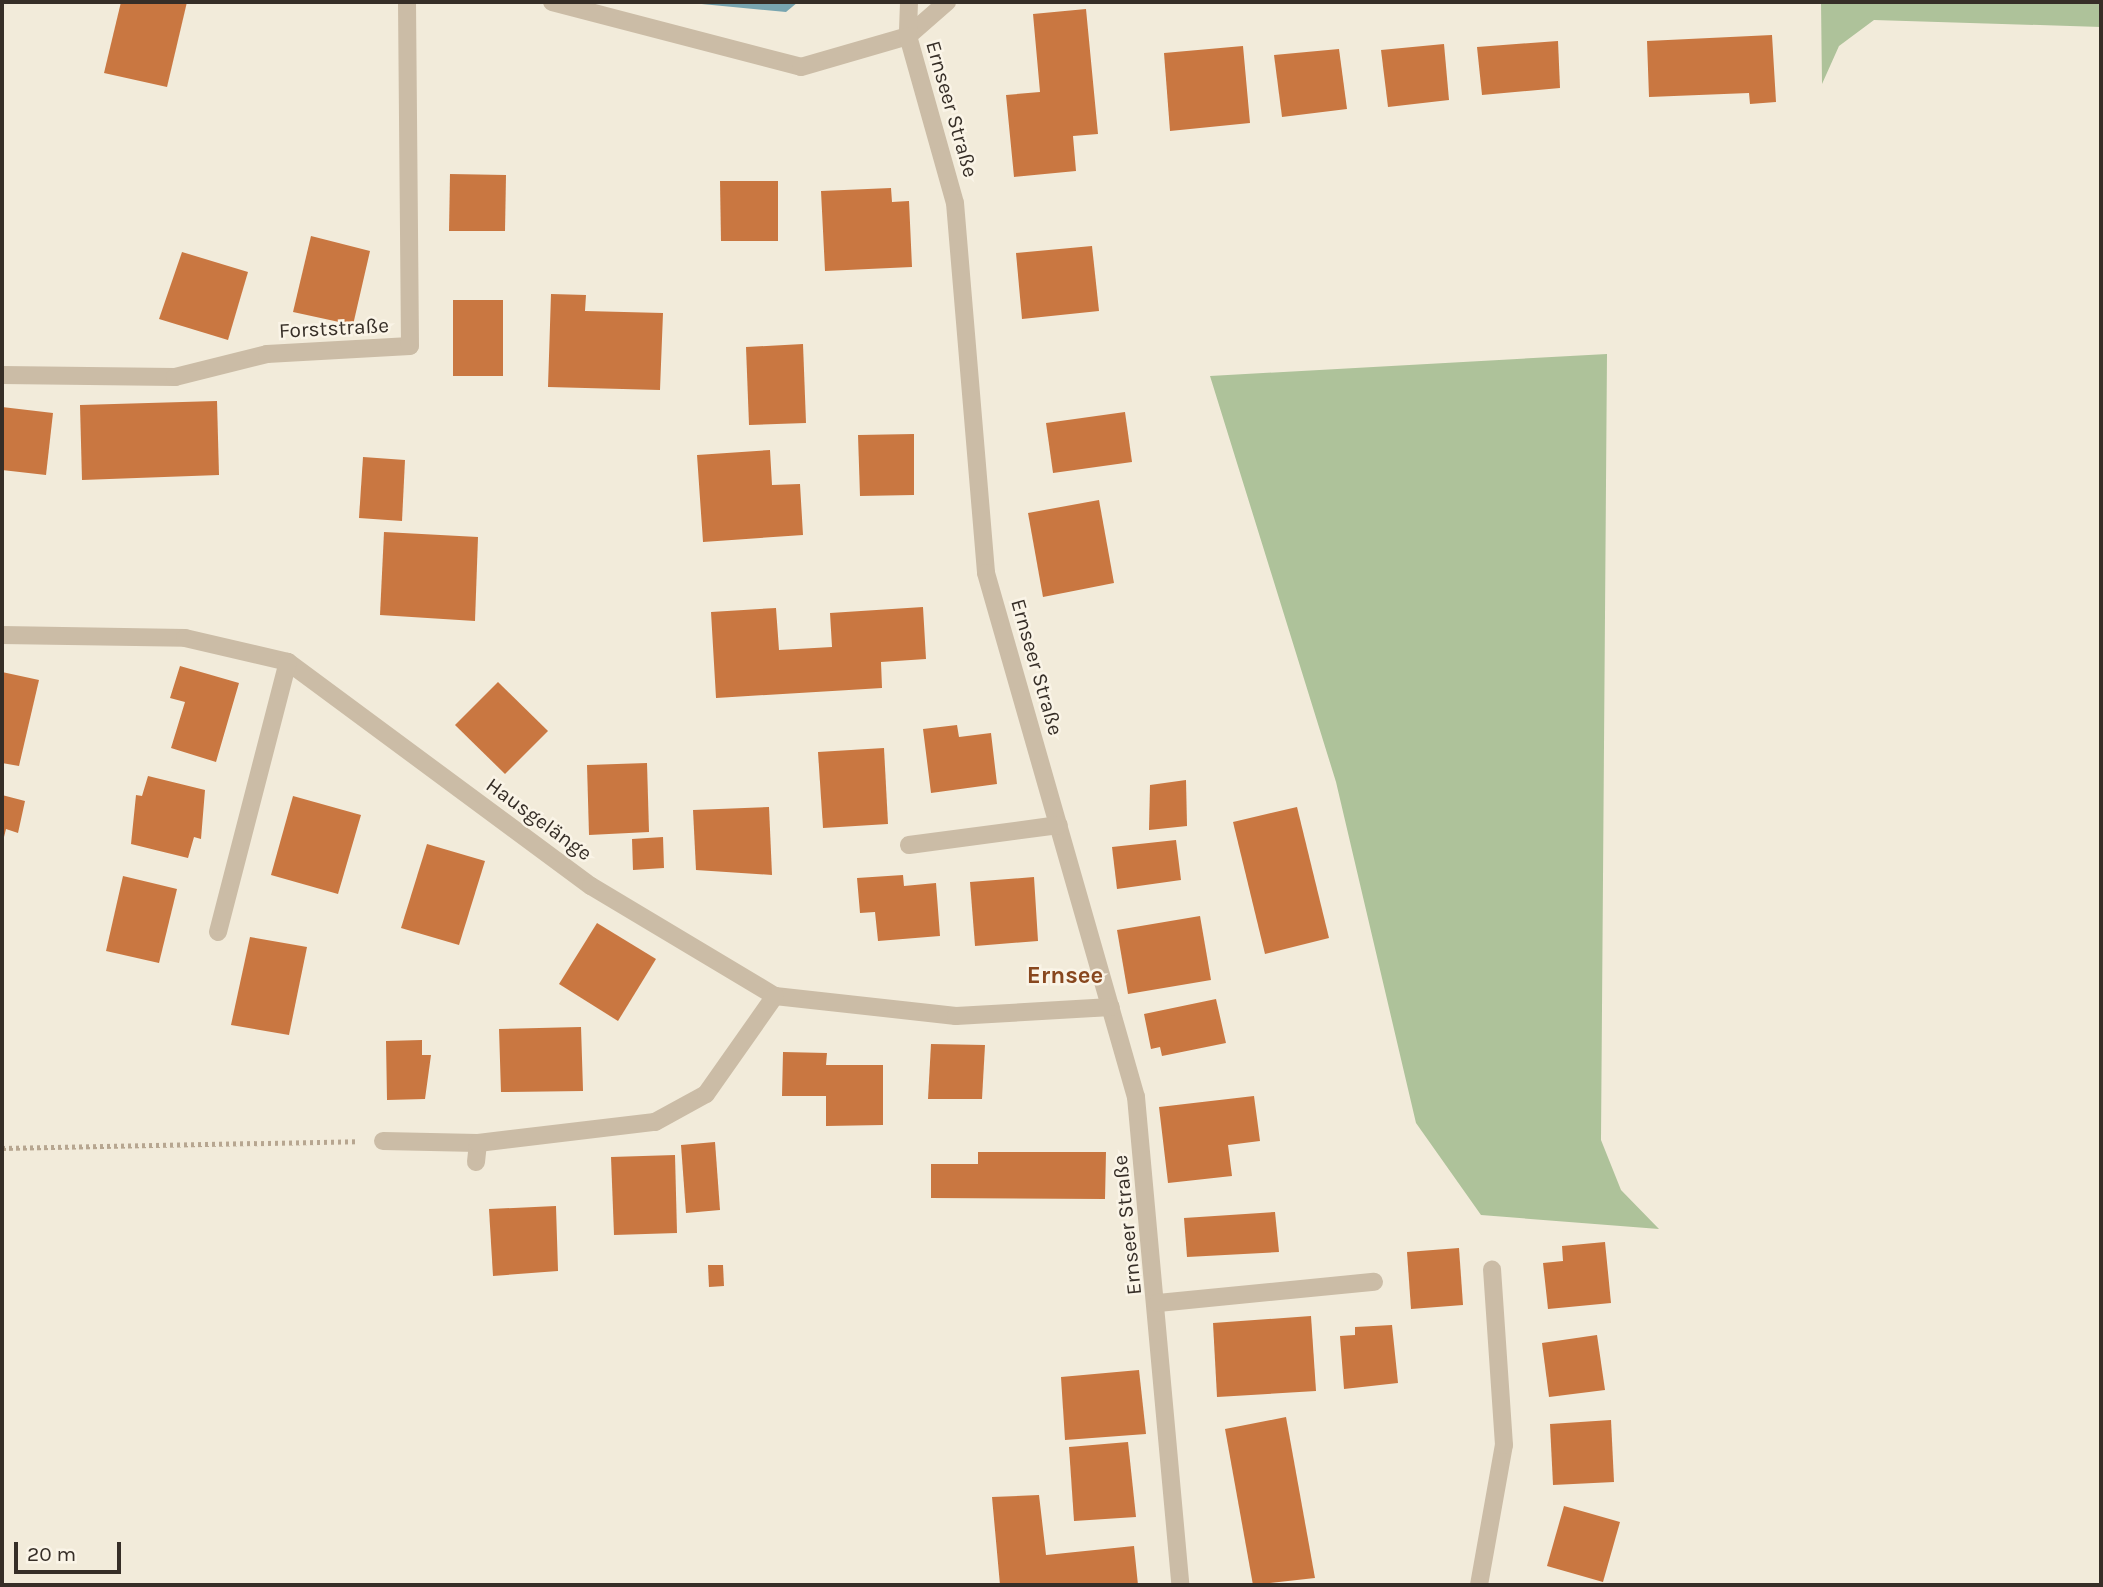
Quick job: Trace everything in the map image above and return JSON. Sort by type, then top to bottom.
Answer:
[{"type":"street","name":"Forststraße","points":[[2,375],[175,377],[267,354],[410,346],[407,2]]},
{"type":"street","points":[[552,2],[801,67],[908,36],[947,2]]},
{"type":"street","name":"Ernseer Straße","points":[[909,2],[908,36],[955,203],[986,573],[1136,1097],[1158,1303],[1180,1585]]},
{"type":"street","name":"Hausgelänge","points":[[2,635],[185,638],[288,662],[591,886],[775,996],[956,1016],[1111,1007]]},
{"type":"street","points":[[218,932],[288,662]]},
{"type":"street","points":[[909,845],[1059,825]]},
{"type":"street","points":[[383,1141],[478,1143],[655,1122],[706,1094],[775,996]]},
{"type":"street","points":[[476,1162],[478,1143]]},
{"type":"street","points":[[1479,1585],[1504,1445],[1492,1269]]},
{"type":"street","name":"Ernseer Straße","points":[[1158,1303],[1374,1282]]},
{"type":"path","points":[[2,1149],[383,1141]]},
{"type":"green space","points":[[1821,2],[2101,2],[2101,27],[1874,20],[1839,46],[1822,84]]},
{"type":"green space","points":[[1607,354],[1601,1140],[1621,1190],[1659,1229],[1481,1215],[1416,1123],[1336,782],[1210,376]]},
{"type":"water","points":[[681,2],[798,2],[786,12]]},
{"type":"building","points":[[121,2],[187,2],[167,87],[104,73]]},
{"type":"building","points":[[1086,9],[1098,134],[1073,136],[1076,171],[1014,177],[1006,95],[1040,92],[1033,14]]},
{"type":"building","points":[[1772,35],[1776,102],[1750,104],[1749,93],[1649,97],[1647,41]]},
{"type":"building","points":[[1558,41],[1560,88],[1482,95],[1477,47]]},
{"type":"building","points":[[1444,44],[1449,100],[1388,107],[1381,50]]},
{"type":"building","points":[[1243,46],[1250,123],[1170,131],[1164,53]]},
{"type":"building","points":[[1339,49],[1347,109],[1282,117],[1274,55]]},
{"type":"building","points":[[450,174],[506,175],[505,231],[449,231]]},
{"type":"building","points":[[720,181],[778,181],[778,241],[721,241]]},
{"type":"building","points":[[891,188],[892,202],[909,201],[912,267],[825,271],[821,191]]},
{"type":"building","points":[[311,236],[370,251],[353,325],[293,312]]},
{"type":"building","points":[[1092,246],[1099,311],[1022,319],[1016,253]]},
{"type":"building","points":[[182,252],[248,272],[228,340],[159,319]]},
{"type":"building","points":[[551,294],[586,295],[585,311],[663,313],[660,390],[548,387]]},
{"type":"building","points":[[453,300],[503,300],[503,376],[453,376]]},
{"type":"building","points":[[803,344],[806,423],[749,425],[746,347]]},
{"type":"building","points":[[217,401],[219,475],[82,480],[80,405]]},
{"type":"building","points":[[2,407],[53,413],[46,475],[2,470]]},
{"type":"building","points":[[1125,412],[1132,462],[1053,473],[1046,423]]},
{"type":"building","points":[[914,434],[914,495],[860,496],[858,435]]},
{"type":"building","points":[[770,450],[772,485],[800,484],[803,535],[703,542],[697,455]]},
{"type":"building","points":[[363,457],[405,460],[402,521],[359,518]]},
{"type":"building","points":[[1099,500],[1114,583],[1043,597],[1028,513]]},
{"type":"building","points":[[384,532],[478,537],[475,621],[380,615]]},
{"type":"building","points":[[923,607],[926,659],[881,662],[882,688],[716,698],[711,612],[776,608],[779,650],[832,647],[830,613]]},
{"type":"building","points":[[180,666],[239,683],[216,762],[171,748],[185,702],[170,698]]},
{"type":"building","points":[[2,672],[39,680],[19,766],[2,763]]},
{"type":"building","points":[[498,682],[548,731],[505,774],[455,725]]},
{"type":"building","points":[[957,725],[959,737],[991,733],[997,784],[931,793],[923,729]]},
{"type":"building","points":[[884,748],[888,824],[823,828],[818,752]]},
{"type":"building","points":[[647,763],[649,832],[589,835],[587,765]]},
{"type":"building","points":[[148,776],[205,790],[201,839],[194,837],[188,858],[131,844],[136,795],[142,796]]},
{"type":"building","points":[[1186,780],[1187,826],[1149,830],[1150,785]]},
{"type":"building","points":[[2,795],[25,801],[18,833],[6,829],[3,841]]},
{"type":"building","points":[[293,796],[361,815],[338,894],[271,875]]},
{"type":"building","points":[[769,807],[772,875],[696,870],[693,810]]},
{"type":"building","points":[[1297,807],[1329,938],[1265,954],[1233,822]]},
{"type":"building","points":[[663,837],[664,868],[633,870],[632,839]]},
{"type":"building","points":[[1176,840],[1181,880],[1117,889],[1112,847]]},
{"type":"building","points":[[427,844],[485,861],[459,945],[401,928]]},
{"type":"building","points":[[903,875],[904,886],[936,883],[940,936],[878,941],[875,912],[860,913],[857,878]]},
{"type":"building","points":[[123,876],[177,889],[159,963],[106,951]]},
{"type":"building","points":[[1034,877],[1038,941],[975,946],[970,882]]},
{"type":"building","points":[[1200,916],[1211,980],[1128,994],[1117,930]]},
{"type":"building","points":[[597,923],[656,959],[618,1021],[559,984]]},
{"type":"building","points":[[250,937],[307,947],[289,1035],[231,1025]]},
{"type":"building","points":[[1216,999],[1226,1043],[1162,1056],[1160,1047],[1151,1049],[1144,1014]]},
{"type":"building","points":[[581,1027],[583,1091],[501,1092],[499,1029]]},
{"type":"building","points":[[422,1040],[422,1055],[431,1055],[425,1099],[387,1100],[386,1041]]},
{"type":"building","points":[[931,1044],[985,1045],[982,1099],[928,1099]]},
{"type":"building","points":[[783,1052],[827,1053],[826,1065],[883,1065],[883,1125],[826,1126],[826,1096],[782,1096]]},
{"type":"building","points":[[1254,1096],[1260,1141],[1228,1145],[1232,1176],[1168,1183],[1159,1107]]},
{"type":"building","points":[[715,1142],[720,1210],[686,1213],[681,1145]]},
{"type":"building","points":[[978,1152],[1106,1152],[1105,1199],[931,1198],[931,1164],[978,1164]]},
{"type":"building","points":[[675,1155],[677,1233],[614,1235],[611,1157]]},
{"type":"building","points":[[556,1206],[558,1271],[493,1276],[489,1209]]},
{"type":"building","points":[[1275,1212],[1279,1252],[1187,1257],[1184,1218]]},
{"type":"building","points":[[1605,1242],[1611,1303],[1548,1309],[1543,1263],[1563,1261],[1562,1246]]},
{"type":"building","points":[[1459,1248],[1463,1305],[1411,1309],[1407,1252]]},
{"type":"building","points":[[708,1265],[723,1265],[724,1286],[709,1287]]},
{"type":"building","points":[[1311,1316],[1316,1391],[1217,1397],[1213,1323]]},
{"type":"building","points":[[1392,1325],[1398,1383],[1344,1389],[1340,1336],[1355,1335],[1355,1327]]},
{"type":"building","points":[[1597,1335],[1605,1390],[1549,1397],[1542,1343]]},
{"type":"building","points":[[1139,1370],[1146,1434],[1065,1440],[1061,1377]]},
{"type":"building","points":[[1286,1417],[1315,1578],[1253,1585],[1225,1429]]},
{"type":"building","points":[[1611,1420],[1614,1482],[1553,1485],[1550,1424]]},
{"type":"building","points":[[1128,1442],[1136,1517],[1074,1521],[1069,1447]]},
{"type":"building","points":[[1039,1495],[1046,1555],[1134,1546],[1138,1585],[1000,1585],[992,1497]]},
{"type":"building","points":[[1564,1506],[1620,1522],[1603,1582],[1547,1566]]},
{"type":"district","name":"Ernsee","points":[[1065,976]]}]
